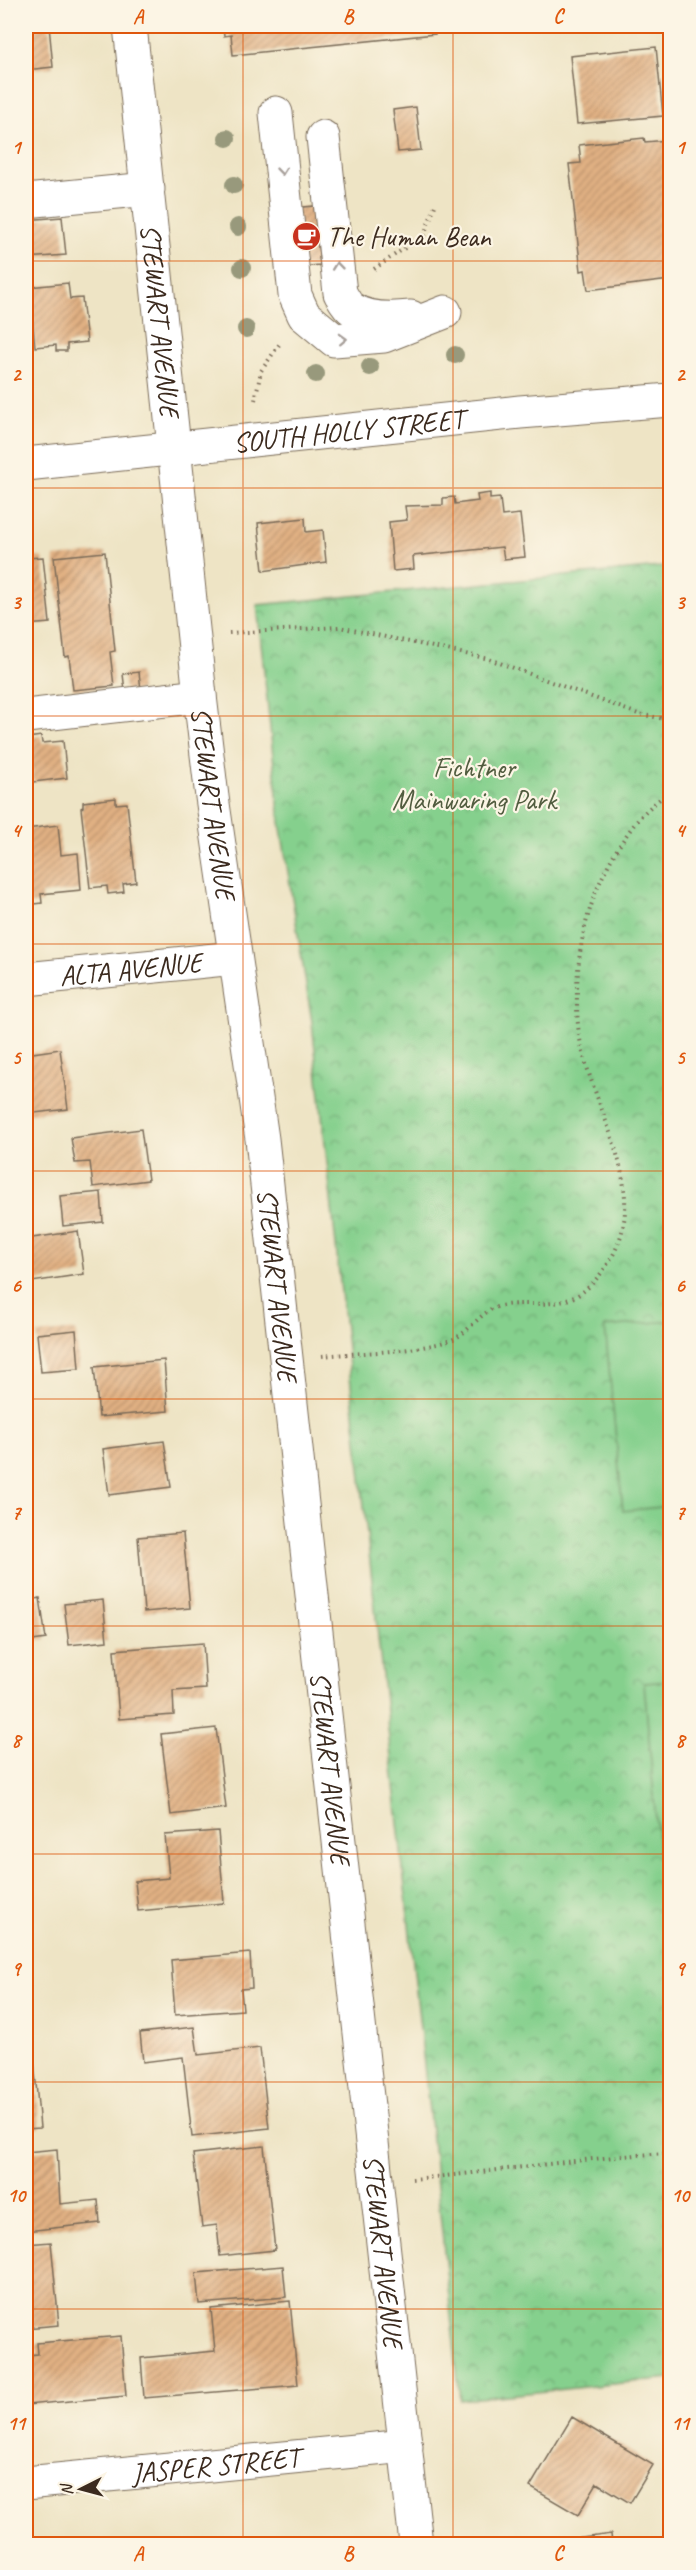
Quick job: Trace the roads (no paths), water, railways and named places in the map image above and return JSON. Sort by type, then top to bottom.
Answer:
[{"type":"main road","name":"STEWART AVENUE","points":[[130,26],[200,696],[262,1139],[416,2544]]},
{"type":"main road","points":[[276,112],[295,295],[304,315],[334,340],[384,336],[445,312],[396,318],[372,317],[351,309],[340,293],[323,137]]},
{"type":"main road","points":[[26,201],[148,189]]},
{"type":"main road","name":"SOUTH HOLLY STREET","points":[[26,464],[520,412],[670,400]]},
{"type":"main road","points":[[26,716],[200,696]]},
{"type":"main road","name":"ALTA AVENUE","points":[[26,979],[235,958]]},
{"type":"main road","name":"JASPER STREET","points":[[26,2483],[406,2446]]},
{"type":"place","name":"The Human Bean","points":[[306,236]]},
{"type":"park label","name":"Fichtner Mainwaring Park","points":[[474,783]]}]
